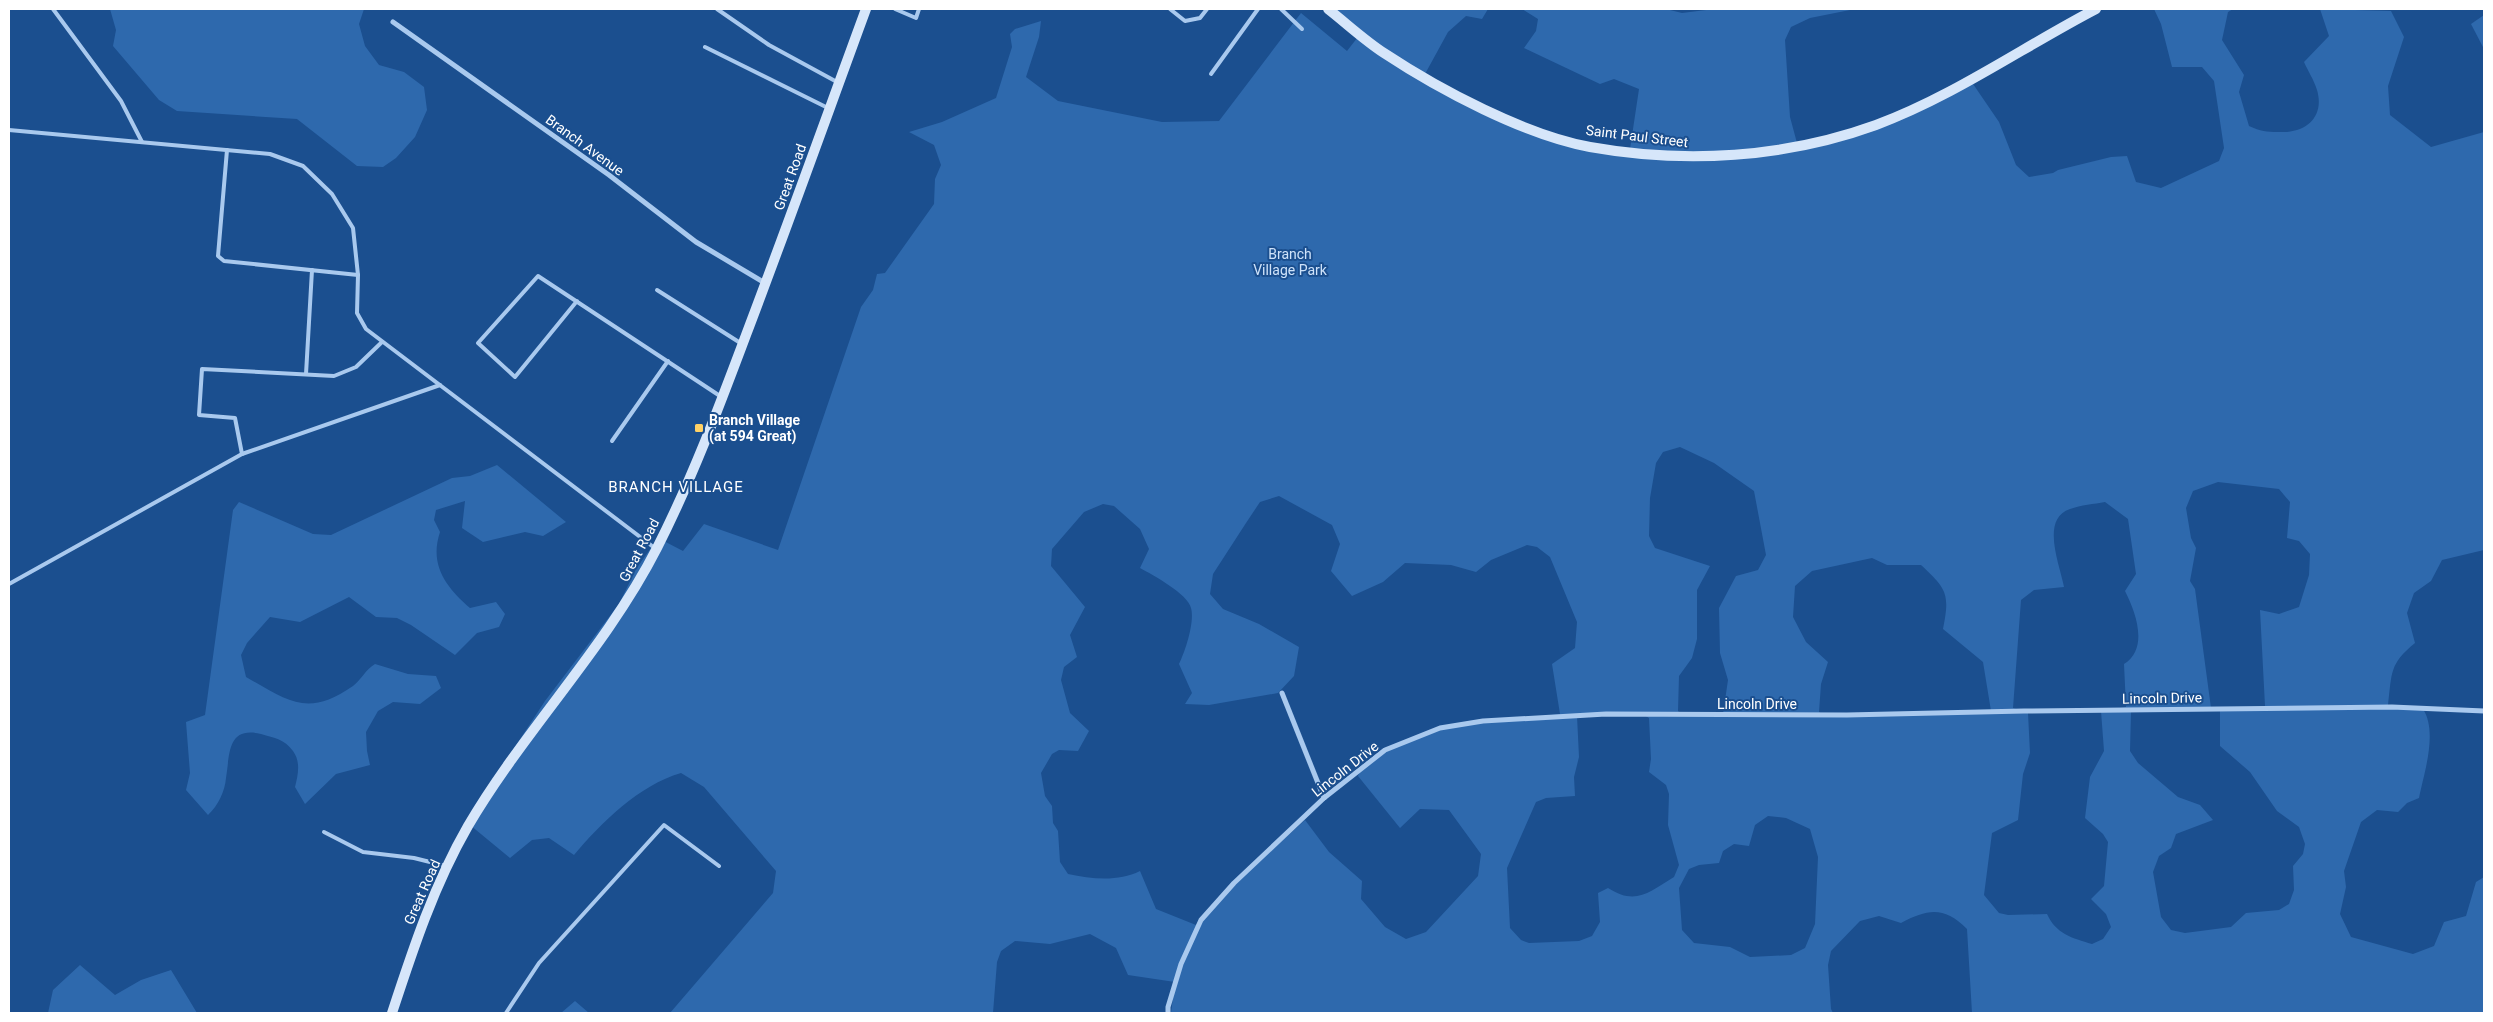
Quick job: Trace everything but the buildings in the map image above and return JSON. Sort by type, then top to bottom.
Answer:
[{"type":"main road","name":"Great Road","points":[[392,1013],[421,924],[468,826],[548,710],[582,667],[619,613],[657,549],[697,463],[766,284],[866,9]]},
{"type":"main road","name":"Saint Paul Street","points":[[1328,9],[1383,53],[1475,104],[1533,130],[1589,147],[1673,157],[1741,155],[1817,142],[1876,125],[1936,100],[2096,9]]},
{"type":"street","name":"Branch Avenue","points":[[393,22],[609,175],[696,242],[766,284]]},
{"type":"street","points":[[1282,694],[1324,798]]},
{"type":"street","name":"Lincoln Drive","points":[[1168,1013],[1168,1007],[1181,964],[1201,920],[1268,849],[1324,798],[1385,750],[1440,728],[1492,720],[1606,714],[1847,715],[2363,707],[2484,711]]},
{"type":"lane","points":[[53,9],[121,101],[142,142]]},
{"type":"lane","points":[[717,9],[769,45],[839,83]]},
{"type":"lane","points":[[894,9],[916,18],[919,9]]},
{"type":"lane","points":[[1170,9],[1186,21],[1200,18],[1207,9]]},
{"type":"lane","points":[[1211,74],[1258,9]]},
{"type":"lane","points":[[1281,9],[1302,29]]},
{"type":"lane","points":[[705,47],[830,109]]},
{"type":"lane","points":[[9,130],[270,154],[304,166],[332,194],[353,228],[358,275],[357,313],[366,329],[657,549]]},
{"type":"lane","points":[[227,150],[218,256],[224,261],[358,275]]},
{"type":"lane","points":[[306,374],[312,270]]},
{"type":"lane","points":[[576,301],[516,377],[478,343],[538,276],[722,397]]},
{"type":"lane","points":[[657,290],[742,345]]},
{"type":"lane","points":[[242,454],[235,418],[199,416],[202,369],[334,376],[356,367],[382,342]]},
{"type":"lane","points":[[612,441],[668,361]]},
{"type":"lane","points":[[9,584],[242,454],[440,385]]},
{"type":"lane","points":[[506,1013],[539,963],[664,825],[718,866]]},
{"type":"lane","points":[[324,832],[363,852],[414,858],[448,866]]},
{"type":"green space","points":[[110,9],[364,9],[359,24],[365,46],[379,65],[404,72],[424,87],[427,110],[415,137],[396,158],[383,167],[357,166],[297,119],[177,111],[159,100],[113,46],[116,30]]},
{"type":"green space","name":"Branch Village Park","points":[[1332,9],[1488,9],[1482,19],[1466,16],[1448,32],[1425,74],[1495,112],[1592,147],[1630,149],[1639,89],[1614,79],[1600,84],[1524,48],[1536,31],[1538,19],[1522,9],[1666,9],[1682,13],[1714,9],[1855,9],[1810,18],[1791,27],[1785,40],[1790,117],[1797,143],[1883,124],[1971,81],[1999,122],[2016,165],[2029,177],[2053,173],[2058,170],[2111,157],[2127,156],[2136,182],[2161,188],[2219,161],[2224,148],[2214,81],[2202,67],[2172,67],[2161,24],[2154,9],[2233,9],[2228,12],[2222,40],[2244,75],[2239,92],[2249,126],[2263,131],[2276,132],[2295,131],[2302,128],[2317,113],[2319,99],[2317,90],[2304,62],[2329,36],[2320,9],[2391,11],[2404,37],[2388,86],[2390,115],[2431,147],[2484,132],[2484,550],[2442,560],[2431,581],[2414,593],[2407,613],[2415,643],[2396,663],[2391,677],[2388,705],[2423,709],[2427,718],[2430,741],[2419,798],[2407,803],[2398,812],[2377,810],[2361,822],[2344,871],[2346,887],[2340,914],[2351,937],[2413,954],[2434,946],[2444,922],[2466,916],[2476,882],[2484,877],[2484,1013],[1972,1013],[1967,929],[1951,916],[1936,912],[1919,915],[1901,923],[1879,916],[1860,921],[1831,951],[1828,965],[1831,1009],[1833,1013],[1171,1013],[1175,982],[1128,975],[1116,948],[1090,934],[1050,944],[1015,941],[1001,951],[997,962],[993,1013],[670,1013],[773,893],[776,871],[704,787],[681,773],[650,786],[622,806],[596,830],[574,855],[549,838],[532,840],[510,858],[470,825],[479,802],[545,701],[619,604],[636,569],[658,538],[683,551],[704,524],[778,550],[861,307],[873,290],[877,274],[885,273],[934,204],[935,179],[941,165],[934,145],[909,132],[942,122],[996,98],[1012,47],[1010,34],[1015,29],[1041,21],[1039,37],[1026,77],[1058,101],[1162,122],[1219,121],[1301,13],[1347,51],[1361,33]],"holes":[[[1680,447],[1714,463],[1754,491],[1766,555],[1758,570],[1736,576],[1719,608],[1720,653],[1728,680],[1723,714],[1682,715],[1678,711],[1679,676],[1692,658],[1697,639],[1697,590],[1710,566],[1655,548],[1649,536],[1650,498],[1656,463],[1663,452]],[[2218,482],[2279,489],[2290,502],[2287,538],[2299,541],[2310,554],[2309,575],[2299,607],[2279,614],[2260,610],[2265,706],[2220,710],[2220,746],[2250,772],[2277,811],[2299,827],[2305,844],[2303,854],[2293,866],[2294,890],[2289,904],[2279,910],[2246,913],[2231,927],[2185,933],[2171,930],[2161,917],[2153,872],[2159,856],[2171,848],[2176,834],[2213,820],[2200,805],[2178,797],[2138,763],[2130,751],[2131,712],[2211,708],[2195,589],[2190,581],[2196,548],[2191,538],[2186,508],[2193,491]],[[1279,496],[1332,525],[1340,544],[1331,571],[1352,596],[1383,582],[1405,563],[1451,565],[1476,572],[1491,560],[1527,545],[1537,547],[1550,557],[1577,622],[1575,648],[1552,664],[1560,714],[1463,725],[1415,737],[1393,747],[1373,760],[1362,769],[1358,776],[1400,828],[1420,809],[1449,810],[1481,854],[1478,876],[1426,932],[1406,939],[1385,927],[1361,899],[1362,881],[1329,852],[1305,820],[1238,881],[1196,925],[1156,909],[1140,871],[1123,877],[1105,879],[1086,877],[1068,874],[1060,862],[1058,831],[1053,823],[1052,806],[1045,796],[1041,773],[1052,754],[1059,750],[1078,751],[1089,731],[1070,713],[1061,680],[1064,667],[1077,657],[1070,635],[1085,607],[1051,566],[1052,549],[1084,512],[1103,504],[1114,506],[1140,529],[1149,549],[1140,568],[1177,591],[1184,597],[1191,608],[1191,629],[1179,664],[1192,693],[1185,704],[1209,705],[1278,693],[1294,676],[1299,647],[1259,624],[1223,609],[1210,594],[1213,574],[1260,502]],[[2105,502],[2128,519],[2136,574],[2125,591],[2133,609],[2138,630],[2136,649],[2132,657],[2124,664],[2126,707],[2101,711],[2104,751],[2090,777],[2085,818],[2103,834],[2108,842],[2104,886],[2091,899],[2106,914],[2111,927],[2103,939],[2092,944],[2060,931],[2047,914],[2008,915],[1999,913],[1984,895],[1992,833],[2018,820],[2023,774],[2030,753],[2028,713],[2013,708],[2021,600],[2034,590],[2064,587],[2056,555],[2054,532],[2056,522],[2061,514],[2079,506]],[[1872,558],[1887,565],[1921,565],[1936,580],[1944,593],[1946,608],[1943,629],[1983,662],[1991,711],[1824,715],[1819,712],[1821,684],[1828,662],[1806,642],[1793,617],[1795,586],[1812,571]],[[1644,715],[1649,718],[1651,759],[1649,772],[1666,785],[1669,794],[1668,825],[1679,865],[1674,877],[1642,895],[1627,896],[1608,888],[1598,893],[1600,922],[1592,936],[1579,941],[1529,943],[1521,940],[1510,928],[1507,868],[1536,802],[1546,798],[1575,796],[1574,777],[1579,757],[1577,716]],[[1768,816],[1786,818],[1810,829],[1818,857],[1815,924],[1805,948],[1791,955],[1750,957],[1730,947],[1694,943],[1682,930],[1679,888],[1689,869],[1699,865],[1719,863],[1723,851],[1734,844],[1749,846],[1755,825]]]},
{"type":"green space","points":[[2484,15],[2484,49],[2471,24]]},
{"type":"green space","points":[[497,465],[566,522],[543,536],[525,532],[483,542],[462,528],[465,501],[436,510],[434,520],[440,532],[437,555],[438,565],[442,574],[454,592],[470,608],[496,602],[505,614],[499,627],[477,633],[455,655],[411,625],[397,618],[376,617],[349,597],[300,622],[270,617],[247,643],[241,655],[246,677],[287,699],[310,704],[337,696],[359,681],[375,664],[408,674],[436,676],[441,688],[420,704],[393,702],[378,711],[366,732],[370,765],[336,774],[305,804],[295,787],[298,764],[296,755],[290,747],[279,740],[261,734],[242,734],[232,744],[223,793],[218,803],[208,815],[186,790],[190,773],[186,722],[205,715],[233,510],[239,502],[313,534],[331,535],[452,478],[470,476]]},
{"type":"green space","points":[[80,965],[115,995],[141,980],[171,970],[197,1013],[48,1013],[53,990]]},
{"type":"green space","points":[[575,1001],[589,1013],[561,1013]]},
{"type":"place","name":"Branch Village (at 594 Great)","points":[[699,428]]},
{"type":"district","name":"BRANCH VILLAGE","points":[[676,487]]}]
